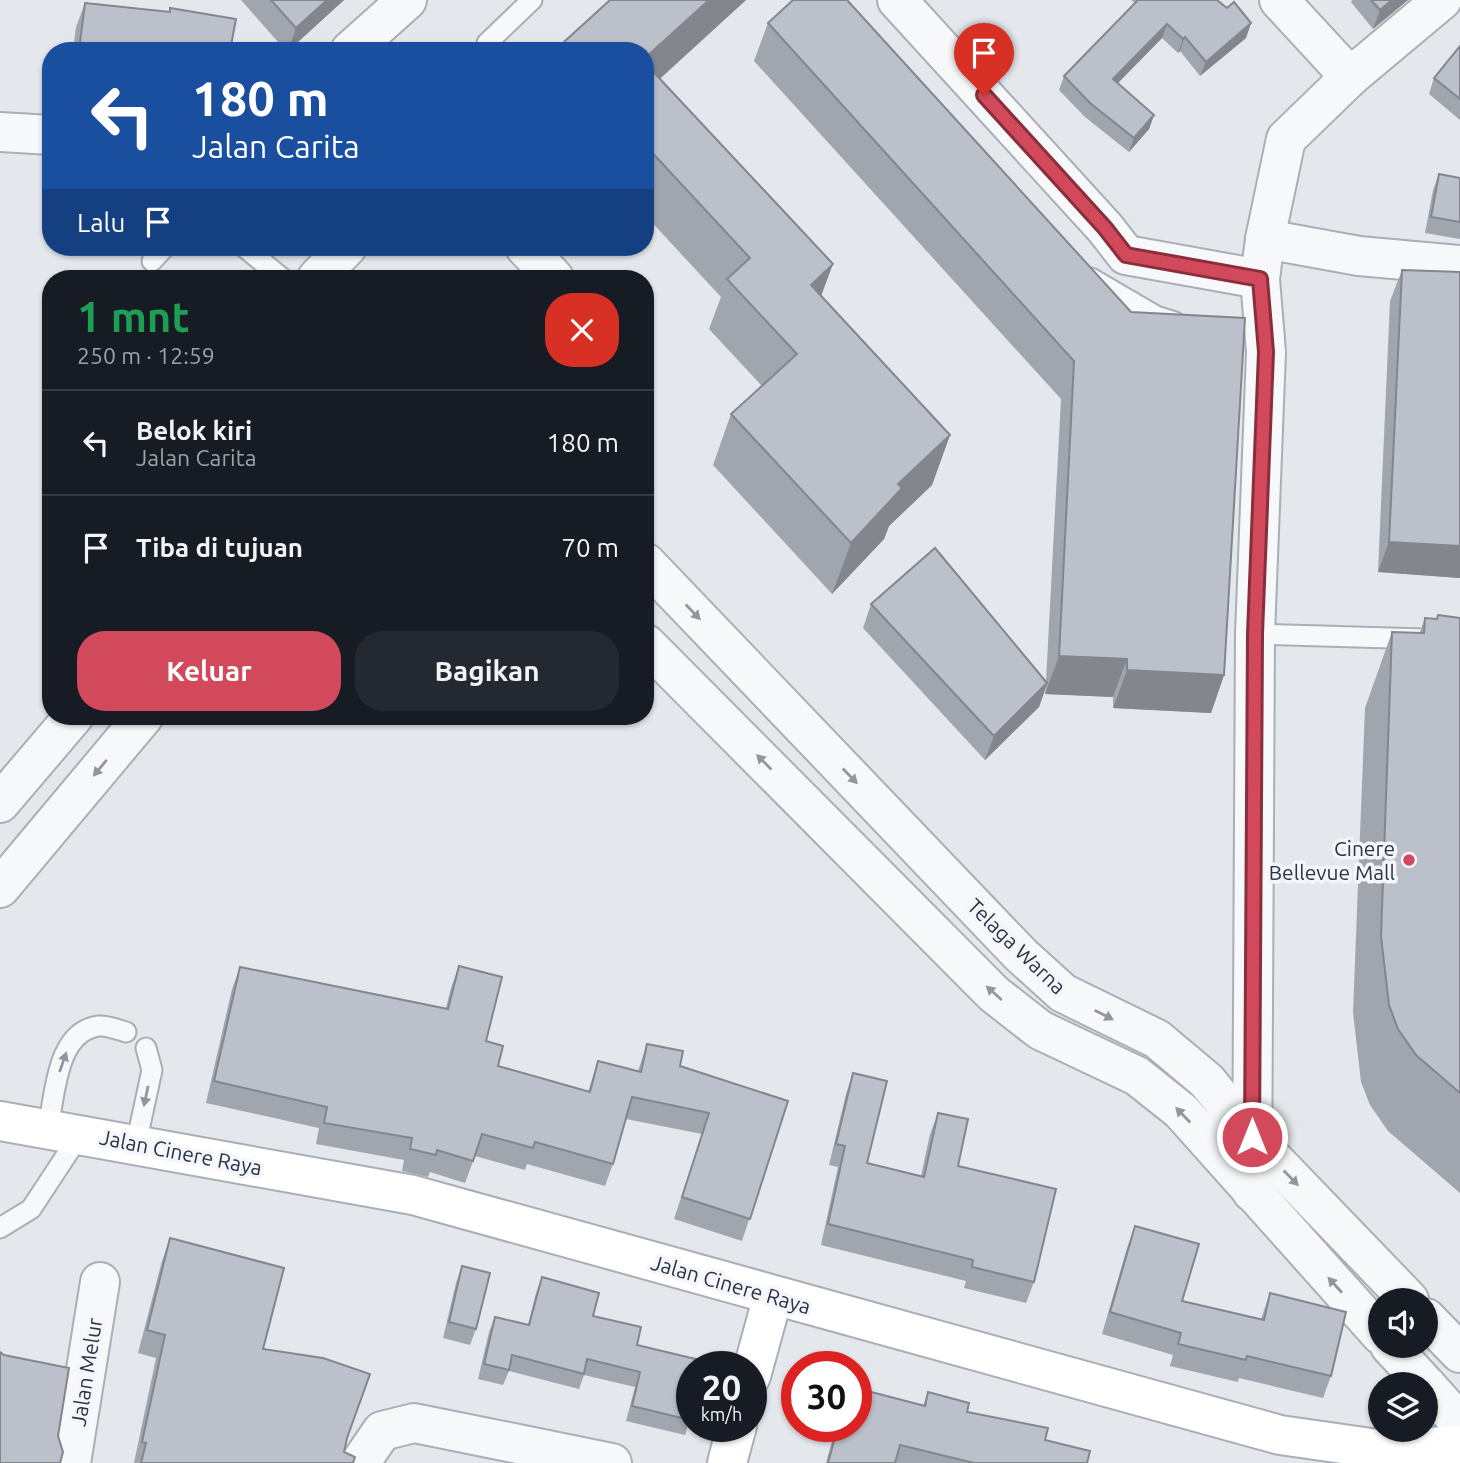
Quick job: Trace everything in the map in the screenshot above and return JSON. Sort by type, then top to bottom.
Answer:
[{"type":"main road","name":"Jalan Cinere Raya","points":[[0,1121],[412,1195],[1280,1435],[1385,1450],[1460,1445]]},
{"type":"main road","points":[[758,1351],[773,1296]]},
{"type":"main road","points":[[727,1463],[733,1442]]},
{"type":"street","points":[[360,42],[407,0]]},
{"type":"street","points":[[897,0],[1096,218],[1126,255],[1260,279]]},
{"type":"street","points":[[1279,0],[1350,77]]},
{"type":"street","points":[[1252,1192],[1254,348],[1265,239],[1286,139],[1350,77],[1442,0]]},
{"type":"street","points":[[0,132],[42,134]]},
{"type":"street","points":[[1265,239],[1359,256],[1460,265]]},
{"type":"street","points":[[325,270],[338,256]]},
{"type":"street","points":[[533,256],[547,270]]},
{"type":"street","name":"Telaga Warna","points":[[654,571],[1021,956],[1063,993],[1157,1039],[1207,1081],[1252,1137],[1397,1288]]},
{"type":"street","points":[[654,652],[995,994],[1040,1030],[1137,1076],[1181,1111],[1368,1321]]},
{"type":"street","points":[[0,803],[66,725]]},
{"type":"street","points":[[0,888],[136,725]]},
{"type":"street","name":"Jalan Melur","points":[[71,1463],[100,1282]]},
{"type":"street","points":[[1438,1330],[1460,1353]]},
{"type":"street","points":[[1401,1358],[1414,1372]]},
{"type":"street","points":[[49,1367],[85,1374]]},
{"type":"street","points":[[1438,1398],[1460,1423]]},
{"type":"street","points":[[360,1463],[382,1431],[414,1423],[612,1463]]},
{"type":"lane","points":[[488,42],[532,0]]},
{"type":"lane","points":[[1095,283],[1126,255]]},
{"type":"lane","points":[[255,256],[272,270]]},
{"type":"lane","points":[[1076,263],[1095,283],[1156,316],[1192,328]]},
{"type":"lane","points":[[1255,634],[1460,640]]},
{"type":"lane","points":[[0,1228],[31,1209],[64,1131],[63,1057],[78,1034],[100,1025],[127,1032]]},
{"type":"lane","points":[[136,1144],[152,1070],[146,1048]]},
{"type":"building","points":[[271,0],[327,0],[296,28]]},
{"type":"building","points":[[610,0],[709,0],[654,50],[654,42],[564,42]]},
{"type":"building","points":[[793,0],[847,0],[1131,312],[1245,318],[1224,675],[1127,670],[1127,659],[1059,656],[1074,361],[768,23]]},
{"type":"building","points":[[1138,0],[1217,0],[1227,8],[1234,2],[1251,23],[1206,62],[1185,37],[1183,39],[1167,24],[1113,79],[1154,115],[1134,138],[1090,103],[1064,76]]},
{"type":"building","points":[[1371,0],[1392,0],[1380,10]]},
{"type":"building","points":[[85,3],[170,12],[170,8],[236,19],[232,42],[80,42]]},
{"type":"building","points":[[1460,46],[1460,99],[1434,78]]},
{"type":"building","points":[[654,73],[833,264],[811,285],[950,435],[898,484],[902,488],[851,543],[731,414],[797,354],[727,279],[750,258],[654,155]]},
{"type":"building","points":[[1439,174],[1460,178],[1460,222],[1431,217]]},
{"type":"building","points":[[1402,270],[1460,272],[1460,546],[1389,542]]},
{"type":"building","points":[[935,548],[1047,683],[994,736],[871,604]]},
{"type":"building","points":[[1438,615],[1460,618],[1460,1093],[1416,1055],[1398,1029],[1389,1005],[1381,936],[1392,632],[1424,633],[1425,618],[1437,619]]},
{"type":"building","points":[[459,966],[502,977],[486,1041],[503,1046],[498,1066],[590,1092],[598,1061],[641,1072],[647,1044],[683,1051],[680,1066],[788,1101],[750,1219],[682,1197],[709,1113],[632,1097],[613,1164],[535,1142],[533,1148],[482,1134],[473,1161],[437,1150],[436,1155],[410,1149],[412,1138],[324,1123],[327,1107],[214,1081],[240,967],[448,1009]]},
{"type":"building","points":[[853,1073],[887,1081],[867,1163],[924,1177],[938,1113],[968,1119],[958,1166],[1056,1189],[1034,1282],[972,1267],[973,1260],[828,1224],[845,1146],[836,1144]]},
{"type":"building","points":[[1135,1226],[1199,1244],[1182,1301],[1264,1320],[1270,1293],[1346,1312],[1331,1376],[1247,1356],[1246,1360],[1178,1344],[1181,1333],[1110,1312]]},
{"type":"building","points":[[170,1238],[284,1268],[263,1349],[323,1358],[370,1374],[344,1452],[355,1457],[353,1463],[141,1463],[146,1443],[142,1442],[165,1335],[147,1330]]},
{"type":"building","points":[[462,1266],[490,1273],[476,1329],[449,1322]]},
{"type":"building","points":[[542,1277],[599,1293],[593,1316],[641,1327],[637,1345],[676,1354],[676,1417],[632,1406],[640,1372],[587,1359],[584,1374],[512,1355],[509,1370],[484,1364],[495,1317],[529,1325]]},
{"type":"building","points":[[0,1352],[69,1368],[58,1436],[63,1452],[60,1463],[0,1463]]},
{"type":"building","points":[[872,1392],[925,1406],[928,1392],[969,1403],[967,1412],[1048,1428],[1045,1440],[1090,1451],[1087,1463],[974,1463],[900,1445],[895,1463],[828,1463],[834,1442],[872,1442]]},
{"type":"place","name":"Cinere Bellevue Mall","points":[[1409,860]]},
{"type":"route","points":[[984,95],[1105,228],[1126,255],[1260,279],[1266,352],[1255,634],[1252,1137]]}]
